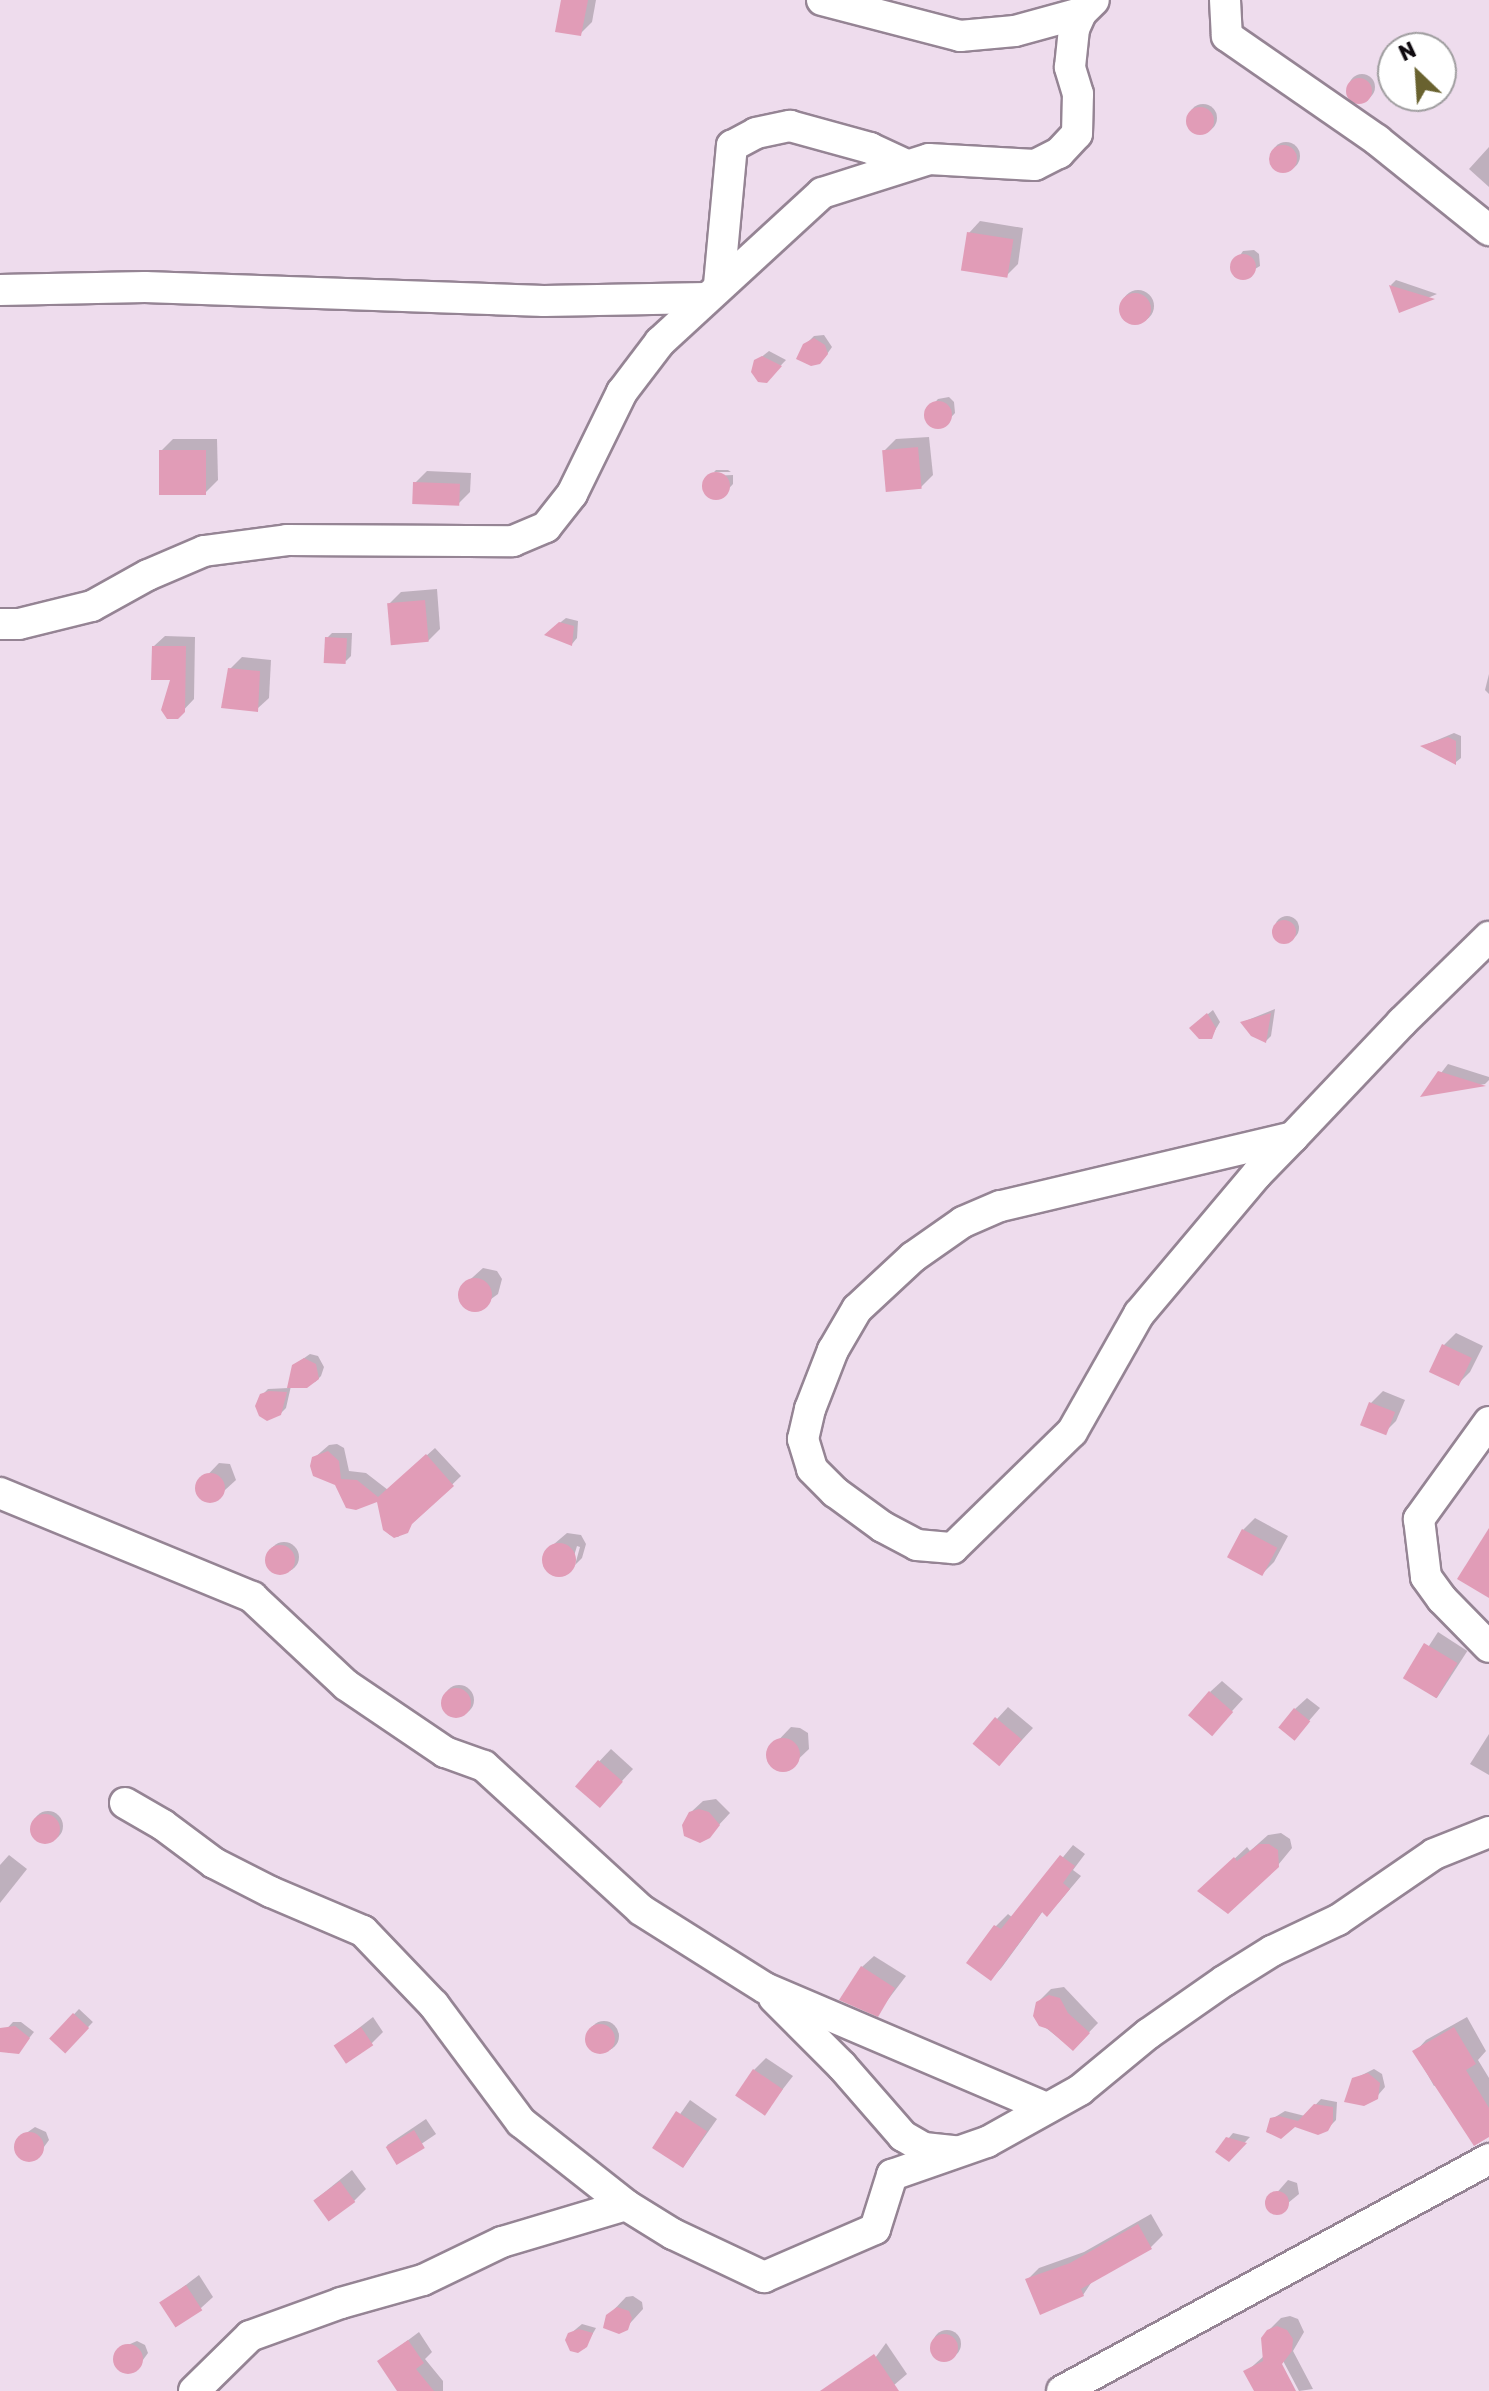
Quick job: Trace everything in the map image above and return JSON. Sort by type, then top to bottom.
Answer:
[{"type":"street","points":[[822,0],[960,36],[1015,31],[1088,6]]},
{"type":"street","points":[[1225,0],[1227,36],[1377,140],[1489,230]]},
{"type":"street","points":[[0,624],[19,624],[92,606],[148,575],[204,551],[287,540],[513,541],[546,527],[572,494],[622,392],[660,342],[822,193],[905,164],[929,159],[1035,165],[1059,153],[1077,134],[1078,94],[1070,67],[1074,29],[1088,6]]},
{"type":"street","points":[[712,291],[732,146],[756,133],[790,126],[870,148],[905,164]]},
{"type":"street","points":[[0,290],[145,287],[544,301],[712,291]]},
{"type":"street","points":[[1293,1137],[1000,1206],[963,1222],[913,1257],[857,1309],[833,1350],[810,1409],[803,1439],[812,1469],[835,1492],[883,1527],[917,1545],[953,1548],[1072,1432],[1139,1314],[1293,1137],[1402,1022],[1489,937]]},
{"type":"street","points":[[1489,1422],[1419,1519],[1426,1577],[1442,1599],[1489,1647]]},
{"type":"street","points":[[0,1493],[252,1597],[346,1685],[445,1752],[484,1766],[641,1910],[765,1988],[1046,2108]]},
{"type":"street","points":[[125,1803],[163,1825],[214,1863],[271,1892],[363,1931],[434,2005],[521,2122],[626,2205],[673,2234],[764,2277],[875,2229],[892,2175],[987,2142],[1080,2090],[1224,1981],[1272,1951],[1338,1920],[1434,1854],[1489,1832]]},
{"type":"street","points":[[765,1988],[842,2066],[903,2136],[924,2148],[960,2152]]},
{"type":"street","points":[[1062,2391],[1489,2159]]},
{"type":"street","points":[[194,2391],[250,2336],[341,2303],[423,2280],[502,2242],[626,2205]]},
{"type":"building","points":[[561,0],[588,0],[581,36],[555,32]]},
{"type":"building","points":[[1359,78],[1368,82],[1372,91],[1368,100],[1359,104],[1350,100],[1346,91],[1350,82]]},
{"type":"building","points":[[1200,107],[1210,111],[1214,121],[1210,131],[1200,135],[1190,131],[1186,121],[1190,111]]},
{"type":"building","points":[[1283,145],[1293,149],[1297,159],[1293,169],[1283,173],[1273,169],[1269,159],[1273,149]]},
{"type":"building","points":[[967,232],[1013,239],[1007,278],[961,271]]},
{"type":"building","points":[[1243,254],[1253,257],[1256,267],[1253,277],[1243,280],[1233,277],[1230,267],[1233,257]]},
{"type":"building","points":[[1389,285],[1435,299],[1399,313]]},
{"type":"building","points":[[1135,293],[1146,298],[1151,309],[1146,320],[1135,325],[1124,320],[1119,309],[1124,298]]},
{"type":"building","points":[[814,338],[825,345],[828,354],[820,364],[811,366],[796,359],[803,344]]},
{"type":"building","points":[[762,356],[782,366],[767,383],[758,382],[751,372],[754,360]]},
{"type":"building","points":[[938,401],[948,405],[952,415],[948,425],[938,429],[928,425],[924,415],[928,405]]},
{"type":"building","points":[[918,447],[922,489],[886,492],[882,450]]},
{"type":"building","points":[[159,450],[206,450],[206,495],[159,495]]},
{"type":"building","points":[[716,472],[726,476],[730,486],[726,496],[716,500],[706,496],[702,486],[706,476]]},
{"type":"building","points":[[413,482],[460,484],[459,506],[412,504]]},
{"type":"building","points":[[425,600],[429,642],[391,645],[387,603]]},
{"type":"building","points":[[559,622],[574,626],[572,646],[544,635]]},
{"type":"building","points":[[325,637],[347,638],[346,664],[324,663]]},
{"type":"building","points":[[152,646],[186,646],[185,712],[178,719],[167,719],[161,710],[170,680],[151,680]]},
{"type":"building","points":[[228,668],[260,671],[258,712],[221,708]]},
{"type":"building","points":[[1448,737],[1456,741],[1456,765],[1420,746]]},
{"type":"building","points":[[1284,920],[1293,923],[1296,932],[1293,941],[1284,944],[1275,941],[1272,932],[1275,923]]},
{"type":"building","points":[[1207,1013],[1216,1028],[1212,1039],[1199,1039],[1189,1028]]},
{"type":"building","points":[[1271,1013],[1266,1043],[1251,1036],[1240,1022]]},
{"type":"building","points":[[1438,1071],[1486,1086],[1420,1097]]},
{"type":"building","points":[[475,1278],[487,1283],[492,1295],[487,1307],[475,1312],[463,1307],[458,1295],[463,1283]]},
{"type":"building","points":[[1442,1344],[1472,1358],[1459,1386],[1429,1372]]},
{"type":"building","points":[[304,1358],[316,1364],[319,1379],[307,1388],[287,1388],[292,1365]]},
{"type":"building","points":[[287,1392],[281,1415],[267,1421],[259,1416],[255,1406],[260,1394]]},
{"type":"building","points":[[1369,1402],[1395,1412],[1386,1435],[1360,1425]]},
{"type":"building","points":[[328,1451],[339,1461],[341,1479],[357,1480],[378,1497],[426,1454],[454,1486],[412,1524],[408,1533],[394,1538],[383,1530],[377,1502],[356,1510],[346,1508],[335,1485],[313,1476],[310,1466],[312,1457]]},
{"type":"building","points":[[210,1473],[221,1477],[225,1488],[221,1499],[210,1503],[199,1499],[195,1488],[199,1477]]},
{"type":"building","points":[[1489,1528],[1489,1598],[1457,1579]]},
{"type":"building","points":[[1242,1529],[1277,1548],[1262,1576],[1227,1557]]},
{"type":"building","points":[[559,1543],[571,1548],[576,1560],[571,1572],[559,1577],[547,1572],[542,1560],[547,1548]]},
{"type":"building","points":[[280,1545],[291,1549],[295,1560],[291,1571],[280,1575],[269,1571],[265,1560],[269,1549]]},
{"type":"building","points":[[1424,1643],[1457,1663],[1436,1698],[1403,1678]]},
{"type":"building","points":[[456,1688],[467,1692],[471,1703],[467,1714],[456,1718],[445,1714],[441,1703],[445,1692]]},
{"type":"building","points":[[1209,1691],[1233,1712],[1212,1736],[1188,1715]]},
{"type":"building","points":[[1294,1708],[1310,1721],[1295,1741],[1278,1727]]},
{"type":"building","points":[[995,1717],[1022,1739],[999,1766],[973,1744]]},
{"type":"building","points":[[783,1738],[795,1743],[800,1755],[795,1767],[783,1772],[771,1767],[766,1755],[771,1743]]},
{"type":"building","points":[[598,1760],[623,1782],[600,1808],[575,1786]]},
{"type":"building","points":[[699,1809],[709,1812],[720,1825],[710,1838],[700,1843],[684,1836],[682,1825],[689,1812]]},
{"type":"building","points":[[45,1814],[51,1815],[59,1823],[59,1835],[51,1843],[45,1844],[39,1843],[31,1835],[30,1829],[31,1823],[39,1815]]},
{"type":"building","points":[[1259,1844],[1269,1844],[1278,1850],[1279,1867],[1228,1914],[1197,1891],[1234,1857],[1237,1861]]},
{"type":"building","points":[[1060,1855],[1075,1866],[1063,1883],[1070,1889],[1047,1917],[1042,1912],[991,1981],[966,1963],[994,1925],[1001,1929]]},
{"type":"building","points":[[861,1966],[895,1988],[878,2017],[839,2000]]},
{"type":"building","points":[[1049,1995],[1060,1998],[1068,2013],[1090,2033],[1073,2051],[1048,2029],[1039,2026],[1033,2016],[1036,2002]]},
{"type":"building","points":[[73,2013],[89,2028],[65,2054],[49,2039]]},
{"type":"building","points":[[600,2024],[611,2028],[615,2039],[611,2050],[600,2054],[589,2050],[585,2039],[589,2028]]},
{"type":"building","points":[[15,2026],[30,2038],[19,2054],[0,2052],[0,2028]]},
{"type":"building","points":[[361,2027],[373,2045],[346,2064],[334,2045]]},
{"type":"building","points":[[1454,2027],[1476,2064],[1466,2070],[1489,2108],[1489,2137],[1474,2146],[1412,2051]]},
{"type":"building","points":[[753,2069],[783,2089],[765,2116],[735,2096]]},
{"type":"building","points":[[1368,2073],[1380,2083],[1378,2099],[1364,2106],[1344,2102],[1352,2078]]},
{"type":"building","points":[[1314,2104],[1333,2107],[1333,2122],[1328,2131],[1318,2135],[1295,2127],[1281,2139],[1266,2132],[1270,2118],[1279,2116],[1298,2121]]},
{"type":"building","points":[[676,2111],[707,2131],[683,2168],[652,2148]]},
{"type":"building","points":[[414,2130],[425,2148],[397,2165],[386,2147]]},
{"type":"building","points":[[29,2132],[40,2136],[44,2147],[40,2158],[29,2162],[18,2158],[14,2147],[18,2136]]},
{"type":"building","points":[[1226,2137],[1247,2143],[1229,2162],[1215,2152]]},
{"type":"building","points":[[340,2181],[355,2202],[329,2221],[313,2200]]},
{"type":"building","points":[[1277,2191],[1285,2195],[1289,2203],[1285,2211],[1277,2215],[1269,2211],[1265,2203],[1269,2195]]},
{"type":"building","points":[[1138,2224],[1152,2249],[1081,2289],[1084,2296],[1040,2315],[1025,2279],[1070,2263]]},
{"type":"building","points":[[186,2285],[202,2310],[176,2328],[159,2302]]},
{"type":"building","points":[[617,2307],[629,2311],[632,2318],[628,2330],[619,2334],[603,2328],[606,2315]]},
{"type":"building","points":[[1277,2326],[1287,2330],[1293,2339],[1292,2351],[1282,2364],[1296,2391],[1254,2391],[1243,2371],[1263,2361],[1261,2338],[1267,2330]]},
{"type":"building","points":[[579,2329],[593,2333],[587,2347],[578,2353],[570,2351],[565,2340],[568,2333]]},
{"type":"building","points":[[944,2334],[954,2338],[958,2348],[954,2358],[944,2362],[934,2358],[930,2348],[934,2338]]},
{"type":"building","points":[[408,2340],[424,2363],[416,2369],[434,2391],[397,2391],[377,2361]]},
{"type":"building","points":[[128,2344],[139,2348],[143,2359],[139,2370],[128,2374],[117,2370],[113,2359],[117,2348]]},
{"type":"building","points":[[874,2354],[899,2391],[820,2391]]}]
